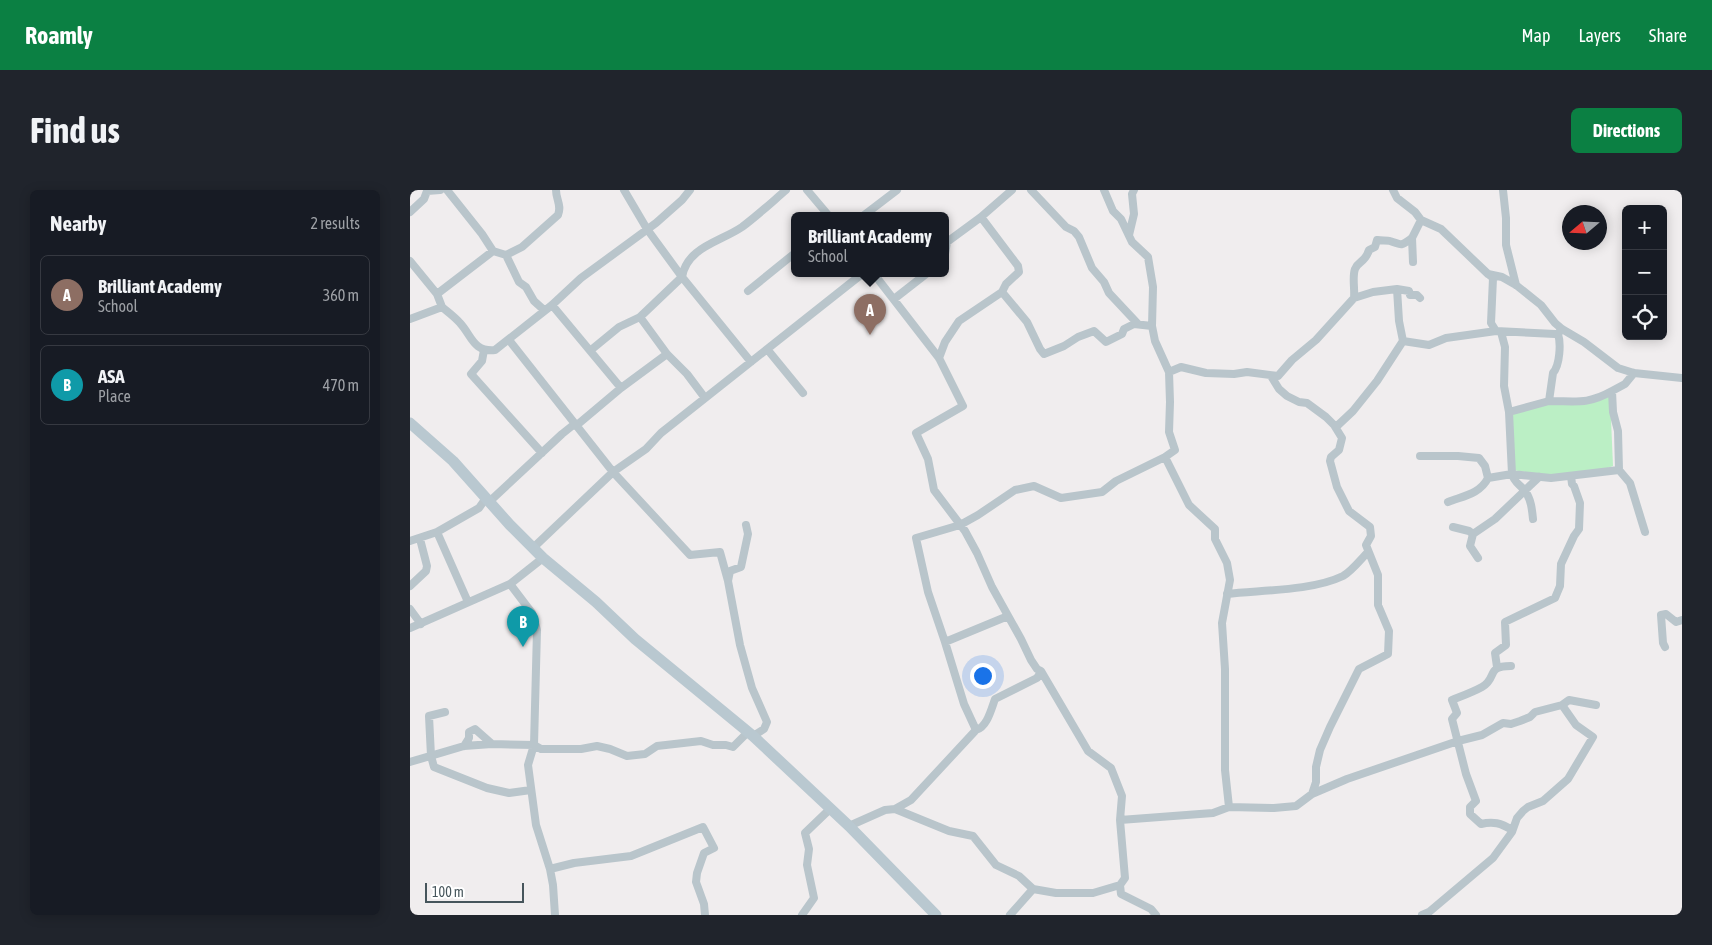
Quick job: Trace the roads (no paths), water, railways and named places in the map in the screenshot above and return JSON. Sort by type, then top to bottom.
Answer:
[{"type":"street","points":[[410,212],[424,199],[427,191],[440,190]]},
{"type":"street","points":[[447,190],[493,251],[506,255],[522,247],[558,215],[560,204],[556,190]]},
{"type":"street","points":[[624,190],[647,229],[682,277],[751,362]]},
{"type":"street","points":[[410,261],[437,294],[442,307],[461,324],[477,346],[486,351],[495,350],[552,305],[581,278],[647,229],[682,200],[690,190]]},
{"type":"street","points":[[591,350],[619,327],[640,317],[682,277],[684,268],[700,249],[741,227],[786,190]]},
{"type":"street","points":[[807,190],[826,212]]},
{"type":"street","points":[[868,212],[897,190]]},
{"type":"street","points":[[949,240],[981,217],[1012,190]]},
{"type":"street","points":[[1031,190],[1066,227],[1074,231],[1079,237],[1092,268],[1104,282],[1109,293],[1138,324]]},
{"type":"street","points":[[976,730],[964,704],[928,592],[916,538],[960,524],[978,515],[1015,490],[1034,486],[1061,498],[1102,492],[1116,481],[1165,457],[1175,450],[1169,432],[1169,372],[1155,341],[1152,326],[1153,287],[1148,257],[1132,242],[1121,219],[1113,211],[1104,190]]},
{"type":"street","points":[[1129,235],[1134,214],[1132,194],[1134,190]]},
{"type":"street","points":[[1392,190],[1397,198],[1415,212],[1421,220],[1440,229],[1493,278],[1492,323],[1498,331],[1504,347],[1504,386],[1509,412],[1512,474],[1515,482],[1524,490],[1532,507],[1533,519]]},
{"type":"street","points":[[1503,190],[1506,244],[1516,285]]},
{"type":"street","points":[[939,358],[945,342],[960,321],[1002,292],[1006,284],[1020,270],[981,217]]},
{"type":"street","points":[[1413,262],[1412,238],[1421,220]]},
{"type":"street","points":[[1354,298],[1354,272],[1357,266],[1366,260],[1369,250],[1375,247],[1377,240],[1390,241],[1398,245],[1412,238]]},
{"type":"street","points":[[437,294],[493,251]]},
{"type":"street","points":[[506,255],[519,282],[526,287],[534,301],[544,310]]},
{"type":"street","points":[[748,290],[791,256]]},
{"type":"street","points":[[1488,274],[1502,277],[1516,285],[1541,305],[1560,332],[1556,370],[1553,373],[1549,401]]},
{"type":"street","points":[[534,547],[613,472],[646,449],[661,433],[858,277]]},
{"type":"street","points":[[876,277],[939,358],[963,406],[916,433],[928,460],[934,490],[960,524],[977,553],[992,587],[1031,660],[1041,672],[1088,751],[1111,768],[1122,796],[1120,820],[1125,878],[1120,885],[1120,894],[1151,909],[1156,915]]},
{"type":"street","points":[[894,298],[922,277]]},
{"type":"street","points":[[1169,372],[1181,367],[1206,373],[1234,374],[1247,372],[1278,376],[1292,360],[1316,340],[1354,298],[1373,292],[1397,289],[1409,291],[1410,294],[1417,295],[1420,298]]},
{"type":"street","points":[[1336,427],[1353,411],[1377,381],[1403,341],[1399,321],[1397,289]]},
{"type":"street","points":[[1002,292],[1027,322],[1044,354],[1064,346],[1078,336],[1094,331],[1106,342],[1122,334],[1124,329],[1134,324],[1152,326]]},
{"type":"street","points":[[552,305],[621,388]]},
{"type":"street","points":[[410,319],[442,307]]},
{"type":"street","points":[[640,317],[668,354],[688,374],[705,398]]},
{"type":"street","points":[[1403,341],[1430,345],[1446,338],[1498,331],[1560,332],[1584,342],[1618,368],[1634,373],[1682,378]]},
{"type":"street","points":[[410,762],[464,746],[492,744],[534,745],[541,749],[581,749],[597,746],[626,756],[645,754],[657,746],[702,741],[713,745],[733,747],[750,734],[764,729],[767,722],[752,688],[740,645],[728,581],[720,552],[690,555],[613,472],[509,340]]},
{"type":"street","points":[[767,349],[803,393]]},
{"type":"street","points":[[484,350],[482,361],[471,374],[542,453]]},
{"type":"street","points":[[410,542],[437,532],[479,508],[572,426],[577,425],[621,388],[668,354]]},
{"type":"street","points":[[1509,412],[1549,401],[1585,402],[1598,398],[1625,384],[1634,373]]},
{"type":"street","points":[[1271,376],[1279,389],[1287,396],[1299,402],[1307,403],[1326,417],[1336,427],[1342,438],[1339,450],[1331,457],[1330,461],[1337,486],[1349,512],[1370,527],[1371,536],[1366,545],[1378,575],[1378,605],[1389,631],[1388,654],[1359,669],[1330,726],[1320,750],[1316,767],[1316,782],[1312,794]]},
{"type":"street","points":[[1612,391],[1613,412],[1618,431],[1619,470],[1630,483],[1645,532]]},
{"type":"street","points":[[410,423],[453,461],[510,525],[543,558],[596,602],[635,639],[750,734],[849,826],[936,915]]},
{"type":"street","points":[[1420,456],[1479,458],[1485,466],[1488,478],[1484,485],[1472,494],[1448,502]]},
{"type":"street","points":[[1165,457],[1189,505],[1215,528],[1216,539],[1227,563],[1230,580],[1222,623],[1225,669],[1225,770],[1229,807]]},
{"type":"street","points":[[1488,478],[1512,474],[1539,477],[1571,476],[1619,470]]},
{"type":"street","points":[[1497,667],[1495,654],[1506,645],[1506,622],[1548,603],[1555,598],[1560,586],[1561,564],[1579,529],[1580,503],[1572,484],[1571,476]]},
{"type":"street","points":[[1478,558],[1470,546],[1473,534],[1495,518],[1539,477]]},
{"type":"street","points":[[728,581],[730,571],[741,567],[748,534],[746,525]]},
{"type":"street","points":[[1453,527],[1469,531],[1473,534]]},
{"type":"street","points":[[437,532],[468,602]]},
{"type":"street","points":[[410,586],[426,571],[427,566],[420,539]]},
{"type":"street","points":[[1227,594],[1247,591],[1261,592],[1322,582],[1344,576],[1368,552]]},
{"type":"street","points":[[410,628],[510,584],[543,558]]},
{"type":"street","points":[[510,584],[532,613],[537,630],[534,745],[528,765],[536,825],[553,885],[555,915]]},
{"type":"street","points":[[410,609],[421,624]]},
{"type":"street","points":[[1665,647],[1661,615],[1666,614],[1676,622],[1682,620]]},
{"type":"street","points":[[945,642],[1008,616]]},
{"type":"street","points":[[1511,666],[1497,667],[1484,686],[1452,700],[1457,713],[1452,719],[1466,774],[1476,801],[1470,807],[1470,814],[1481,824],[1490,821],[1504,825],[1512,830]]},
{"type":"street","points":[[849,826],[884,810],[895,809],[911,800],[976,730],[979,730],[984,724],[995,699],[1037,678],[1041,672]]},
{"type":"street","points":[[1120,820],[1213,813],[1229,807],[1274,808],[1296,806],[1312,794],[1347,779],[1458,741],[1482,735],[1503,723],[1511,724],[1535,712],[1562,706],[1568,700],[1596,705]]},
{"type":"street","points":[[1422,915],[1429,912],[1493,858],[1512,830],[1516,818],[1523,811],[1544,801],[1568,779],[1593,737],[1576,725],[1562,706]]},
{"type":"street","points":[[445,712],[429,716],[431,756],[434,767],[487,788],[509,793],[531,790]]},
{"type":"street","points":[[464,746],[469,738],[469,732],[475,729],[492,744]]},
{"type":"street","points":[[802,915],[814,898],[807,865],[809,850],[804,833],[830,809]]},
{"type":"street","points":[[895,809],[949,831],[973,836],[996,865],[1019,876],[1033,889],[1056,893],[1093,893],[1120,885]]},
{"type":"street","points":[[550,870],[574,864],[631,856],[703,828],[714,848],[704,853],[696,878],[704,904],[705,915]]},
{"type":"street","points":[[1010,915],[1033,889]]},
{"type":"place","name":"Brilliant Academy","points":[[870,335]]},
{"type":"place","name":"ASA","points":[[523,647]]}]
